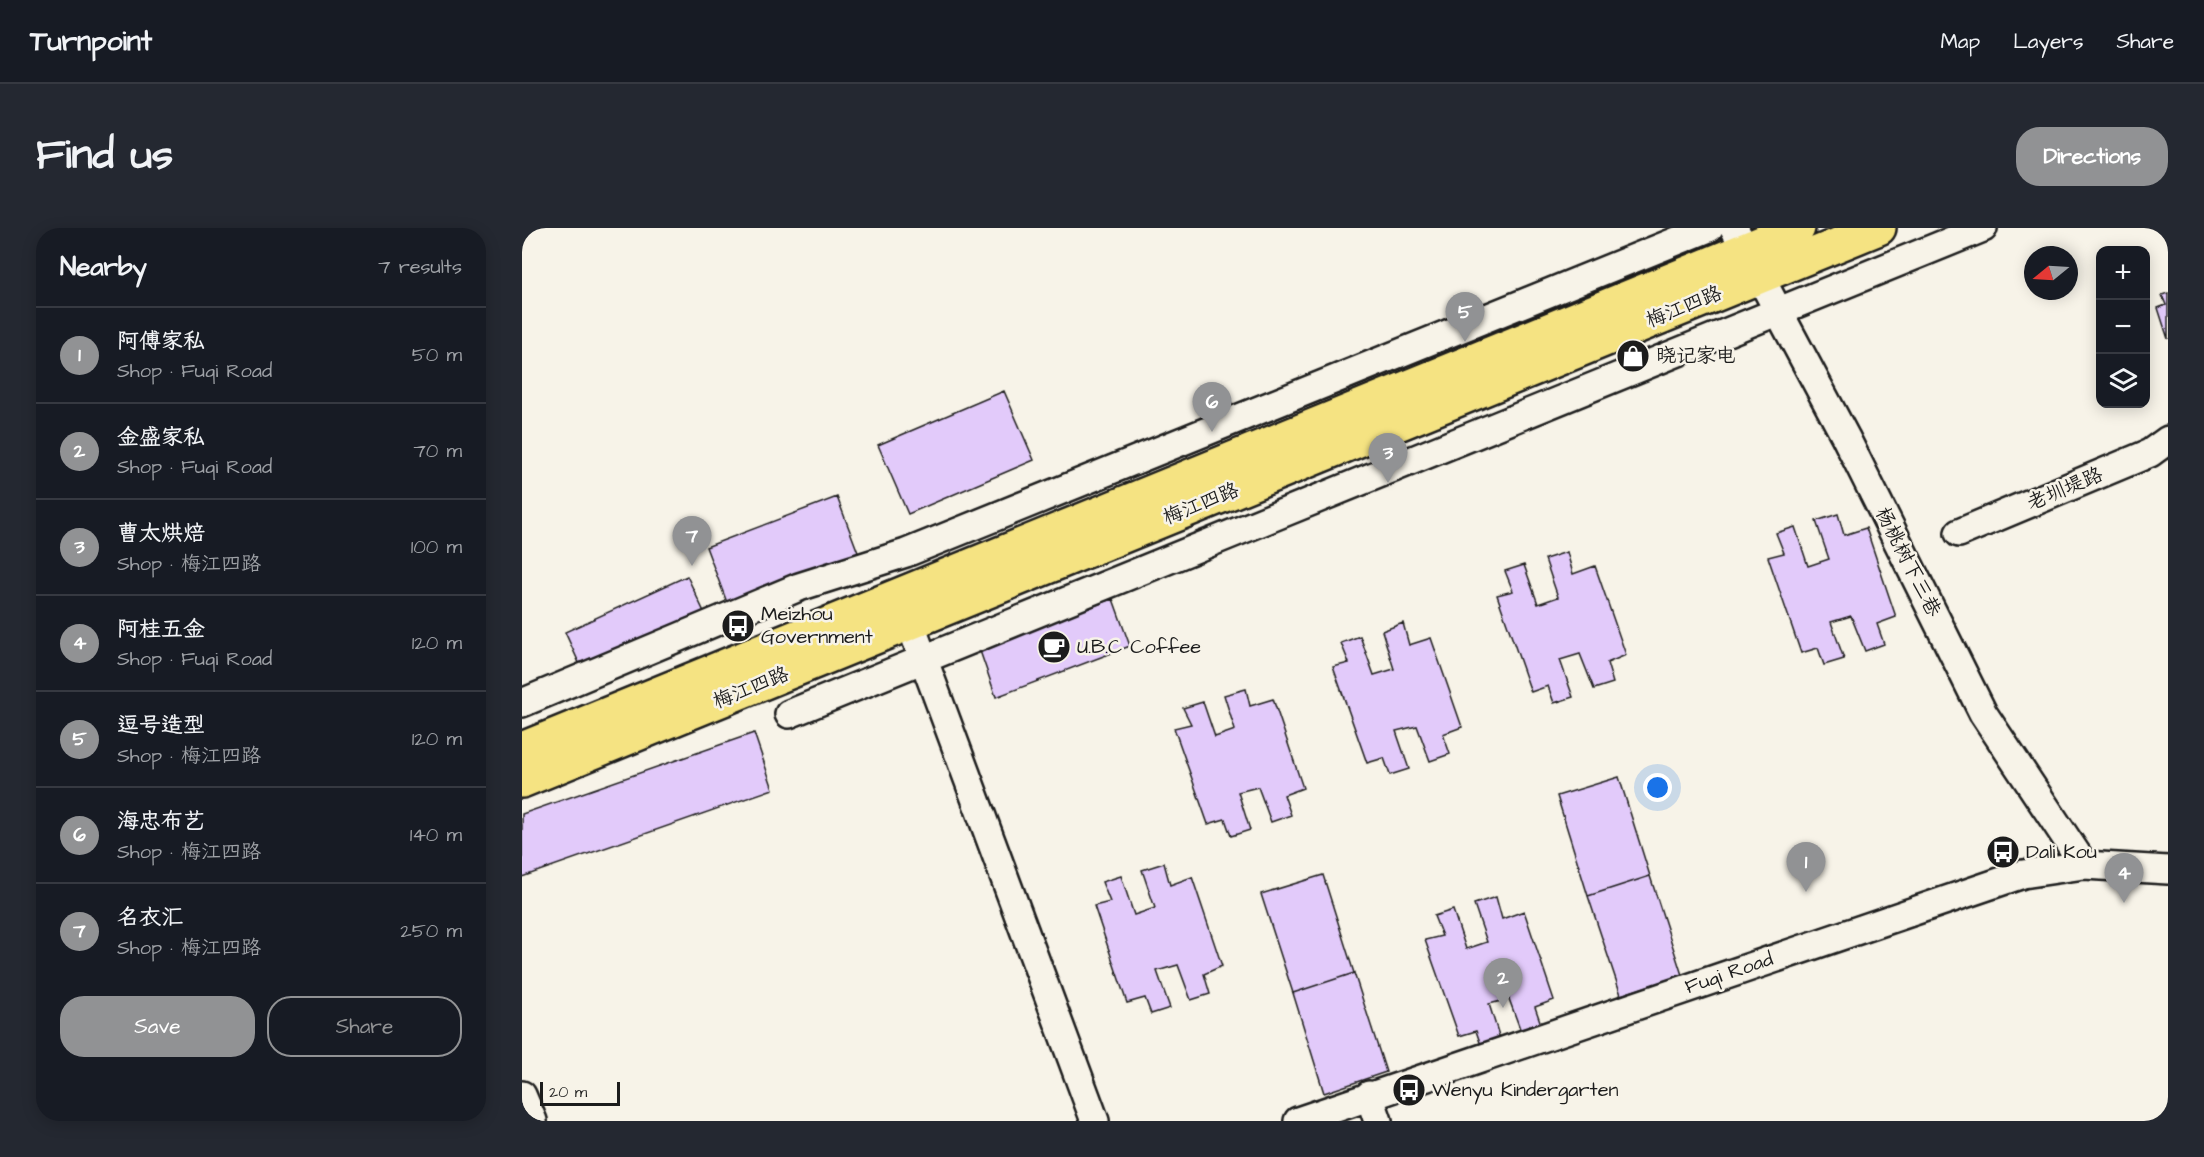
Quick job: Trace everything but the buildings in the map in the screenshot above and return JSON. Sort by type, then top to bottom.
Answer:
[{"type":"main road","name":"梅江四路","points":[[522,748],[900,594],[1740,238],[1798,228]]},
{"type":"main road","name":"梅江四路","points":[[522,781],[1879,228]]},
{"type":"street","points":[[522,704],[800,587],[906,553],[1709,228]]},
{"type":"street","points":[[789,714],[1983,228]]},
{"type":"street","name":"杨桃树下三巷","points":[[1740,238],[1846,438],[1983,713],[2084,865]]},
{"type":"street","name":"老圳堤路","points":[[1959,533],[2150,453],[2168,440]]},
{"type":"street","points":[[900,594],[1095,1121]]},
{"type":"street","name":"Fuqi Road","points":[[1298,1121],[2023,874],[2084,865],[2168,870]]},
{"type":"street","points":[[522,1095],[534,1121]]},
{"type":"street","points":[[1369,1095],[1378,1121]]},
{"type":"place","name":"逗号造型","points":[[1465,342]]},
{"type":"place","name":"晓记家电","points":[[1633,356]]},
{"type":"place","name":"海忠布艺","points":[[1212,432]]},
{"type":"place","name":"曹太烘焙","points":[[1388,483]]},
{"type":"place","name":"名衣汇","points":[[692,566]]},
{"type":"place","name":"Meizhou Government","points":[[738,626]]},
{"type":"place","name":"U.B.C Coffee","points":[[1054,647]]},
{"type":"place","name":"Dali Kou","points":[[2003,852]]},
{"type":"place","name":"阿傅家私","points":[[1806,892]]},
{"type":"place","name":"阿桂五金","points":[[2124,903]]},
{"type":"place","name":"金盛家私","points":[[1503,1008]]},
{"type":"place","name":"Wenyu Kindergarten","points":[[1409,1090]]}]
